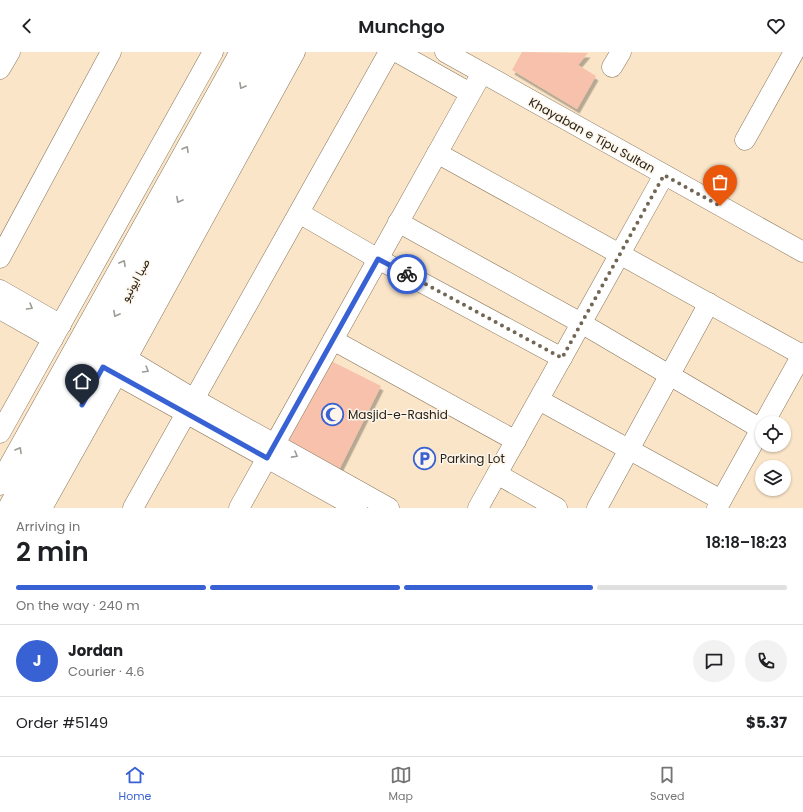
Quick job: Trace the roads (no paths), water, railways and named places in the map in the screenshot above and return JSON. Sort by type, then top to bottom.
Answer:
[{"type":"main road","name":"صبا ایونیو","points":[[0,484],[241,52]]},
{"type":"main road","name":"صبا ایونیو","points":[[8,508],[261,52]]},
{"type":"street","points":[[0,69],[10,52]]},
{"type":"street","points":[[0,258],[111,52]]},
{"type":"street","points":[[0,432],[213,52]]},
{"type":"street","points":[[42,508],[115,362],[278,52]]},
{"type":"street","points":[[24,508],[115,362],[295,52]]},
{"type":"street","points":[[133,508],[389,52]]},
{"type":"street","points":[[397,52],[470,93]]},
{"type":"street","name":"Khayaban e Tipu Sultan","points":[[445,52],[803,252]]},
{"type":"street","points":[[745,140],[794,52]]},
{"type":"street","points":[[239,508],[482,73]]},
{"type":"street","points":[[437,153],[803,354],[768,416]]},
{"type":"street","points":[[478,508],[664,175]]},
{"type":"street","points":[[298,213],[378,259],[562,358]]},
{"type":"street","points":[[398,222],[582,323],[670,375],[755,422]]},
{"type":"street","points":[[0,290],[57,332]]},
{"type":"street","points":[[597,508],[709,303]]},
{"type":"street","points":[[0,309],[57,332]]},
{"type":"street","points":[[333,340],[516,441]]},
{"type":"street","points":[[115,362],[271,451],[389,508]]},
{"type":"street","points":[[539,400],[628,449],[719,504],[755,439]]},
{"type":"street","points":[[271,451],[357,508]]},
{"type":"street","points":[[497,474],[558,508]]},
{"type":"place","name":"Masjid-e-Rashid","points":[[333,414]]},
{"type":"place","name":"Parking Lot","points":[[425,458]]}]
